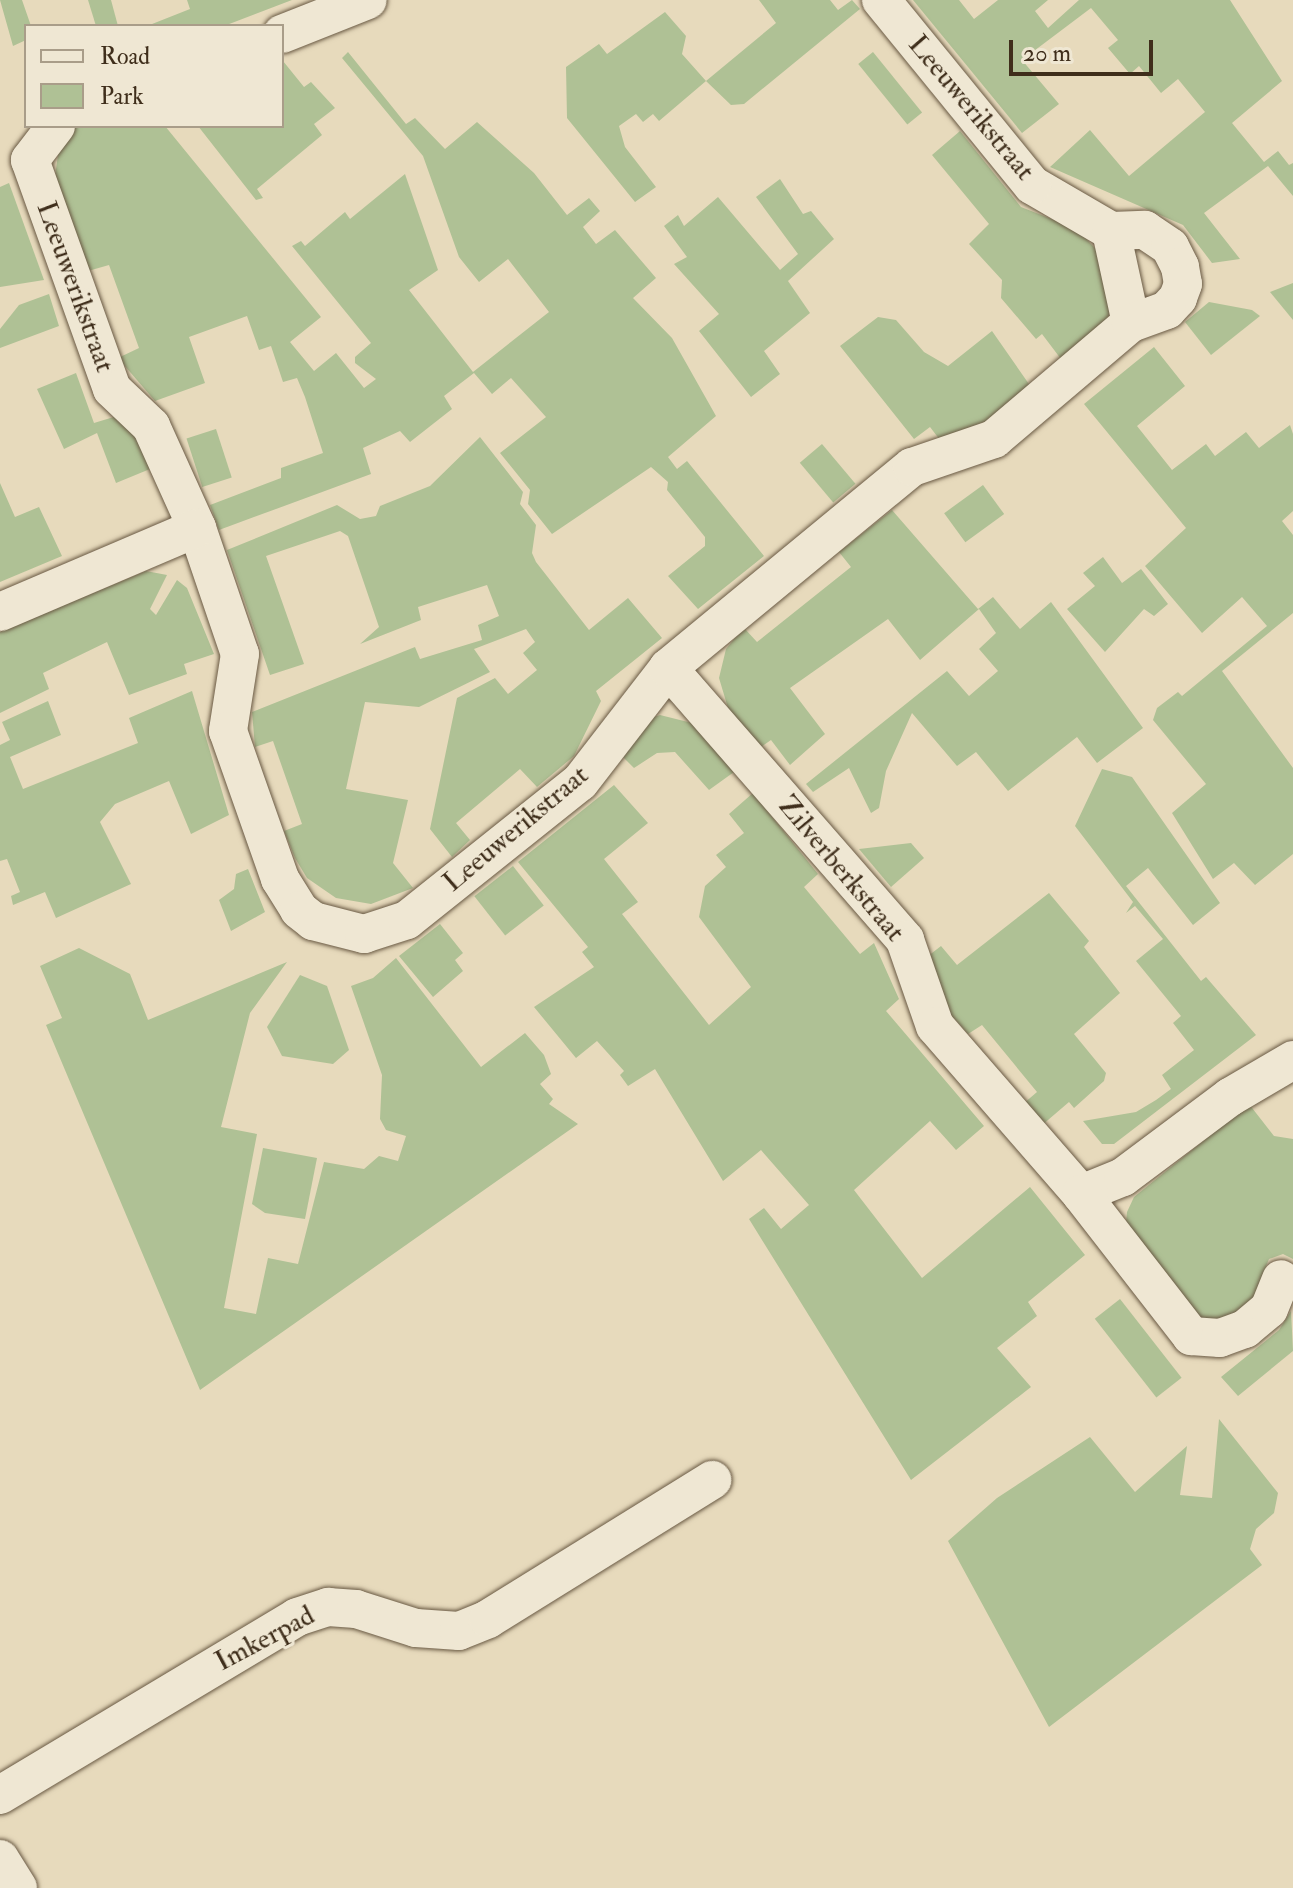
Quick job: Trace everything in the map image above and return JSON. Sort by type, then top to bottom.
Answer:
[{"type":"street","points":[[284,33],[360,8],[368,0]]},
{"type":"street","name":"Leeuwerikstraat","points":[[54,128],[30,160],[112,389],[151,426],[197,528],[240,654],[228,731],[280,879],[299,910],[343,931],[364,934],[407,920],[580,782],[668,668],[912,467],[994,439],[1131,323],[1167,310],[1178,298],[1183,284],[1180,267],[1170,247],[1145,230],[1111,231],[1032,185],[881,0]]},
{"type":"street","points":[[1111,231],[1131,323]]},
{"type":"street","points":[[0,612],[197,528]]},
{"type":"street","name":"Zilverberkstraat","points":[[668,668],[905,940],[935,1026],[1081,1194],[1191,1336],[1220,1338],[1245,1329],[1269,1309],[1281,1279]]},
{"type":"street","points":[[1081,1194],[1123,1177],[1230,1097],[1293,1060]]},
{"type":"street","name":"Imkerpad","points":[[0,1795],[297,1617],[328,1607],[356,1609],[416,1628],[459,1631],[488,1619],[712,1480]]},
{"type":"street","points":[[0,1859],[18,1888]]},
{"type":"green space","points":[[0,0],[22,0],[30,24],[24,24],[24,41],[13,46]]},
{"type":"green space","points":[[88,0],[111,0],[117,24],[95,24]]},
{"type":"green space","points":[[187,0],[292,0],[229,24],[152,24],[190,9]]},
{"type":"green space","points":[[759,0],[830,0],[838,10],[852,0],[860,9],[744,104],[731,105],[706,81],[776,23]]},
{"type":"green space","points":[[913,0],[959,0],[974,19],[998,0],[1048,0],[1035,11],[1048,28],[1079,0],[1230,0],[1282,81],[1232,123],[1264,162],[1278,151],[1289,165],[1293,163],[1293,196],[1268,166],[1204,213],[1240,259],[1212,263],[1183,225],[1050,167],[1090,130],[1129,176],[1205,112],[1178,79],[1161,93],[1139,66],[1130,74],[1108,48],[1118,40],[1091,8],[1022,60],[1059,104],[1022,133]]},
{"type":"green space","points":[[665,12],[686,36],[682,54],[706,81],[659,121],[653,114],[643,122],[636,114],[619,126],[625,147],[656,187],[635,202],[567,118],[566,67],[599,44],[607,54]]},
{"type":"green space","points":[[348,52],[406,124],[415,118],[445,149],[477,122],[534,173],[567,215],[589,198],[600,211],[583,227],[596,244],[615,230],[656,278],[633,298],[672,338],[716,416],[668,457],[677,469],[687,461],[764,556],[698,609],[668,576],[705,546],[705,537],[667,490],[668,482],[651,467],[552,534],[528,504],[530,490],[500,453],[546,417],[511,378],[492,394],[474,373],[444,396],[452,409],[410,442],[400,431],[363,448],[371,474],[219,530],[210,505],[281,478],[281,468],[323,453],[305,397],[297,378],[283,382],[271,346],[259,350],[247,316],[189,337],[205,383],[155,401],[118,358],[139,348],[109,265],[88,271],[55,176],[59,148],[73,128],[167,128],[321,317],[290,342],[314,371],[336,353],[364,388],[376,379],[355,363],[355,357],[371,343],[292,246],[301,241],[305,246],[345,212],[350,219],[405,174],[438,270],[409,290],[473,372],[549,312],[508,259],[479,282],[459,257],[423,156],[342,58]]},
{"type":"green space","points":[[873,52],[922,113],[907,125],[858,64]]},
{"type":"green space","points":[[284,62],[304,87],[311,82],[335,108],[314,124],[322,135],[257,189],[263,198],[256,200],[200,128],[284,128]]},
{"type":"green space","points":[[960,131],[1021,207],[1077,229],[1107,261],[1109,315],[1100,331],[1064,363],[1042,334],[1036,339],[1001,298],[1002,280],[969,244],[989,224],[932,155]]},
{"type":"green space","points":[[780,179],[803,214],[811,211],[834,239],[788,281],[810,313],[764,351],[780,374],[751,397],[699,331],[719,314],[674,264],[687,257],[664,226],[678,215],[684,226],[718,197],[780,270],[798,254],[756,197]]},
{"type":"green space","points":[[9,183],[44,280],[0,287],[0,187]]},
{"type":"green space","points":[[1293,283],[1293,320],[1270,292]]},
{"type":"green space","points":[[49,294],[59,326],[0,348],[0,329],[19,305]]},
{"type":"green space","points":[[1209,302],[1252,310],[1260,316],[1211,355],[1185,322]]},
{"type":"green space","points":[[878,317],[896,320],[924,352],[948,366],[992,331],[1031,387],[1001,415],[940,440],[930,427],[914,439],[840,346]]},
{"type":"green space","points":[[1154,347],[1185,386],[1137,426],[1172,470],[1206,444],[1215,456],[1246,432],[1259,448],[1290,425],[1293,434],[1293,511],[1282,521],[1293,535],[1293,613],[1222,671],[1293,768],[1293,854],[1255,885],[1234,863],[1213,879],[1172,813],[1206,784],[1153,720],[1157,708],[1178,692],[1182,696],[1267,626],[1242,597],[1202,633],[1145,566],[1186,528],[1084,404]]},
{"type":"green space","points":[[76,373],[94,423],[117,416],[140,441],[150,469],[116,483],[97,433],[64,449],[37,389]]},
{"type":"green space","points":[[216,429],[232,478],[202,487],[187,439]]},
{"type":"green space","points":[[480,437],[523,492],[520,504],[536,525],[532,553],[536,562],[589,630],[628,598],[662,638],[596,691],[601,701],[574,756],[537,787],[520,769],[456,823],[470,840],[452,857],[430,829],[457,698],[495,678],[508,694],[537,670],[523,653],[535,642],[526,629],[474,649],[490,672],[419,707],[365,702],[346,789],[408,800],[393,863],[413,888],[371,904],[336,898],[307,878],[295,858],[284,831],[302,824],[273,741],[255,747],[252,712],[415,647],[420,659],[482,640],[478,625],[499,616],[487,585],[418,607],[421,620],[360,644],[379,627],[348,536],[340,531],[266,556],[304,664],[270,675],[227,550],[337,505],[360,519],[376,516],[380,506],[430,486]]},
{"type":"green space","points":[[822,444],[855,484],[833,502],[800,463]]},
{"type":"green space","points":[[0,483],[15,517],[39,507],[62,556],[0,582]]},
{"type":"green space","points":[[983,485],[1004,514],[965,542],[944,513]]},
{"type":"green space","points":[[892,510],[978,609],[993,597],[1020,629],[1051,602],[1143,728],[1097,763],[1077,737],[1008,791],[976,752],[957,766],[912,713],[886,771],[879,808],[871,813],[849,768],[813,792],[806,784],[947,671],[969,696],[998,671],[979,649],[996,633],[979,609],[920,660],[888,619],[790,688],[825,734],[790,765],[771,740],[761,747],[728,708],[719,678],[726,649],[745,629],[757,642],[851,567],[839,552]]},
{"type":"green space","points":[[1103,557],[1122,583],[1141,569],[1168,604],[1154,616],[1144,609],[1105,652],[1067,609],[1095,586],[1083,573]]},
{"type":"green space","points":[[146,571],[167,575],[150,609],[156,615],[177,580],[187,588],[214,654],[184,664],[187,674],[129,695],[107,642],[43,673],[49,689],[0,713],[0,632]]},
{"type":"green space","points":[[192,691],[229,815],[191,834],[169,781],[115,804],[100,822],[131,884],[56,918],[45,892],[13,905],[11,896],[20,892],[7,859],[0,861],[0,745],[10,740],[2,722],[48,701],[61,735],[10,757],[23,789],[138,743],[129,718]]},
{"type":"green space","points":[[660,715],[692,723],[734,772],[709,790],[675,752],[657,753],[634,768],[621,755],[651,718]]},
{"type":"green space","points":[[1102,769],[1132,777],[1220,903],[1193,925],[1148,868],[1126,886],[1201,981],[1206,977],[1256,1035],[1114,1144],[1102,1144],[1083,1121],[1136,1112],[1156,1100],[1171,1089],[1162,1075],[1194,1050],[1173,1023],[1181,1016],[1136,961],[1163,939],[1135,906],[1126,913],[1133,902],[1075,826]]},
{"type":"green space","points":[[614,785],[648,823],[604,859],[638,902],[622,914],[709,1025],[751,987],[699,917],[705,886],[726,867],[716,855],[744,833],[729,814],[753,793],[818,874],[804,887],[860,954],[874,943],[899,999],[886,1011],[984,1126],[956,1150],[930,1121],[854,1190],[922,1278],[1030,1187],[1085,1255],[1028,1302],[1037,1316],[997,1348],[1031,1387],[911,1480],[749,1219],[764,1208],[781,1229],[809,1205],[761,1150],[723,1181],[655,1069],[628,1086],[620,1075],[624,1071],[597,1041],[576,1058],[534,1007],[594,967],[582,952],[588,947],[518,862]]},
{"type":"green space","points":[[911,843],[924,858],[891,887],[859,849]]},
{"type":"green space","points":[[513,866],[544,905],[505,936],[474,896]]},
{"type":"green space","points":[[248,869],[265,912],[231,931],[219,900],[234,889],[236,874]]},
{"type":"green space","points":[[1049,893],[1089,941],[1084,947],[1120,993],[1074,1034],[1106,1073],[1104,1081],[1074,1108],[1069,1102],[1041,1126],[1023,1104],[1037,1092],[982,1025],[968,1034],[945,1008],[923,960],[941,946],[957,965]]},
{"type":"green space","points":[[440,924],[463,953],[455,960],[463,971],[433,997],[399,956]]},
{"type":"green space","points":[[79,948],[130,974],[148,1020],[287,962],[250,1013],[221,1127],[257,1134],[224,1308],[256,1314],[268,1258],[298,1264],[324,1162],[364,1169],[379,1156],[398,1161],[406,1136],[386,1130],[380,1119],[382,1075],[351,986],[373,978],[396,958],[481,1067],[525,1033],[544,1055],[551,1074],[540,1084],[553,1099],[549,1104],[578,1124],[200,1390],[46,1025],[62,1018],[40,966]]},
{"type":"green space","points":[[300,975],[327,986],[349,1050],[333,1064],[282,1056],[267,1027]]},
{"type":"green space","points":[[1249,1104],[1274,1136],[1293,1139],[1293,1259],[1283,1254],[1269,1259],[1253,1298],[1231,1317],[1210,1321],[1197,1316],[1126,1223],[1127,1212],[1134,1197]]},
{"type":"green space","points":[[263,1148],[317,1158],[305,1219],[265,1213],[252,1204]]},
{"type":"green space","points":[[1120,1299],[1182,1378],[1156,1398],[1095,1319]]},
{"type":"green space","points":[[1291,1311],[1293,1351],[1238,1396],[1221,1377],[1279,1330]]},
{"type":"green space","points":[[1219,1419],[1278,1493],[1274,1513],[1256,1529],[1250,1549],[1262,1565],[1049,1727],[948,1541],[997,1498],[1090,1437],[1135,1492],[1187,1446],[1180,1495],[1212,1498]]}]
